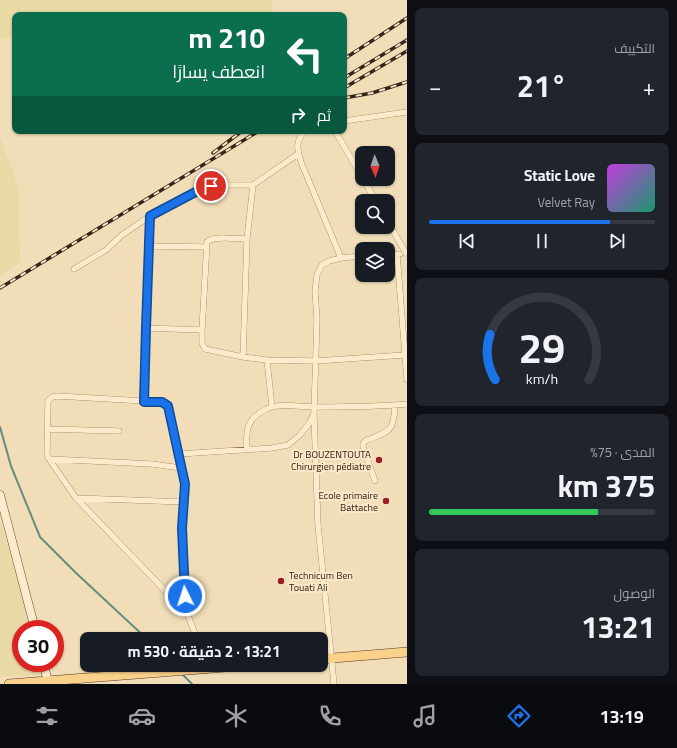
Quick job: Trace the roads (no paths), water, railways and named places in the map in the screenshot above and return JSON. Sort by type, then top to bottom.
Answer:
[{"type":"main road","points":[[0,495],[33,620]]},
{"type":"main road","points":[[328,658],[407,652]]},
{"type":"main road","points":[[45,672],[48,682]]},
{"type":"main road","points":[[9,684],[170,672]]},
{"type":"street","points":[[347,121],[407,112]]},
{"type":"street","points":[[303,134],[297,143],[298,154],[338,259]]},
{"type":"street","points":[[337,134],[355,166]]},
{"type":"street","points":[[74,269],[106,250],[122,235],[150,216],[205,187],[254,185],[298,154]]},
{"type":"street","points":[[243,357],[247,239],[254,185]]},
{"type":"street","points":[[144,402],[150,216]]},
{"type":"street","points":[[395,234],[406,253],[397,254],[407,380]]},
{"type":"street","points":[[247,239],[214,238],[208,240],[206,247],[202,330],[202,343],[205,349],[243,357],[267,360],[315,361],[405,355]]},
{"type":"street","points":[[149,246],[206,247]]},
{"type":"street","points":[[324,632],[318,524],[314,410],[317,319],[315,282],[319,270],[329,261],[355,257]]},
{"type":"street","points":[[146,328],[202,330]]},
{"type":"street","points":[[267,360],[272,407]]},
{"type":"street","points":[[186,610],[175,601],[76,498],[49,459],[47,454],[48,403],[52,397],[57,396],[162,402],[168,406],[185,484],[182,554],[186,610],[194,632]]},
{"type":"street","points":[[247,449],[246,434],[248,425],[263,411],[272,407],[286,405],[314,410],[395,406],[407,404]]},
{"type":"street","points":[[375,481],[363,444],[365,441],[389,431],[394,423],[395,406]]},
{"type":"street","points":[[179,454],[272,448],[288,445],[300,435],[310,422],[314,410]]},
{"type":"street","points":[[47,429],[119,431]]},
{"type":"street","points":[[49,459],[152,464],[181,468]]},
{"type":"street","points":[[76,498],[184,502]]},
{"type":"street","points":[[328,664],[334,684]]},
{"type":"waterway","points":[[0,427],[11,466],[40,537],[139,632]]},
{"type":"waterway","points":[[181,673],[192,684]]},
{"type":"railway","points":[[347,57],[407,18]]},
{"type":"railway","points":[[347,76],[407,40]]},
{"type":"railway","points":[[347,86],[407,51]]},
{"type":"railway","points":[[347,97],[372,93],[407,82]]},
{"type":"railway","points":[[213,153],[238,134]]},
{"type":"railway","points":[[0,288],[254,134]]},
{"type":"place","name":"Dr BOUZENTOUTA Chirurgien pédiatre","points":[[379,460]]},
{"type":"place","name":"Ecole primaire Battache","points":[[386,501]]},
{"type":"place","name":"Technicum Ben Touati Ali","points":[[281,581]]}]
